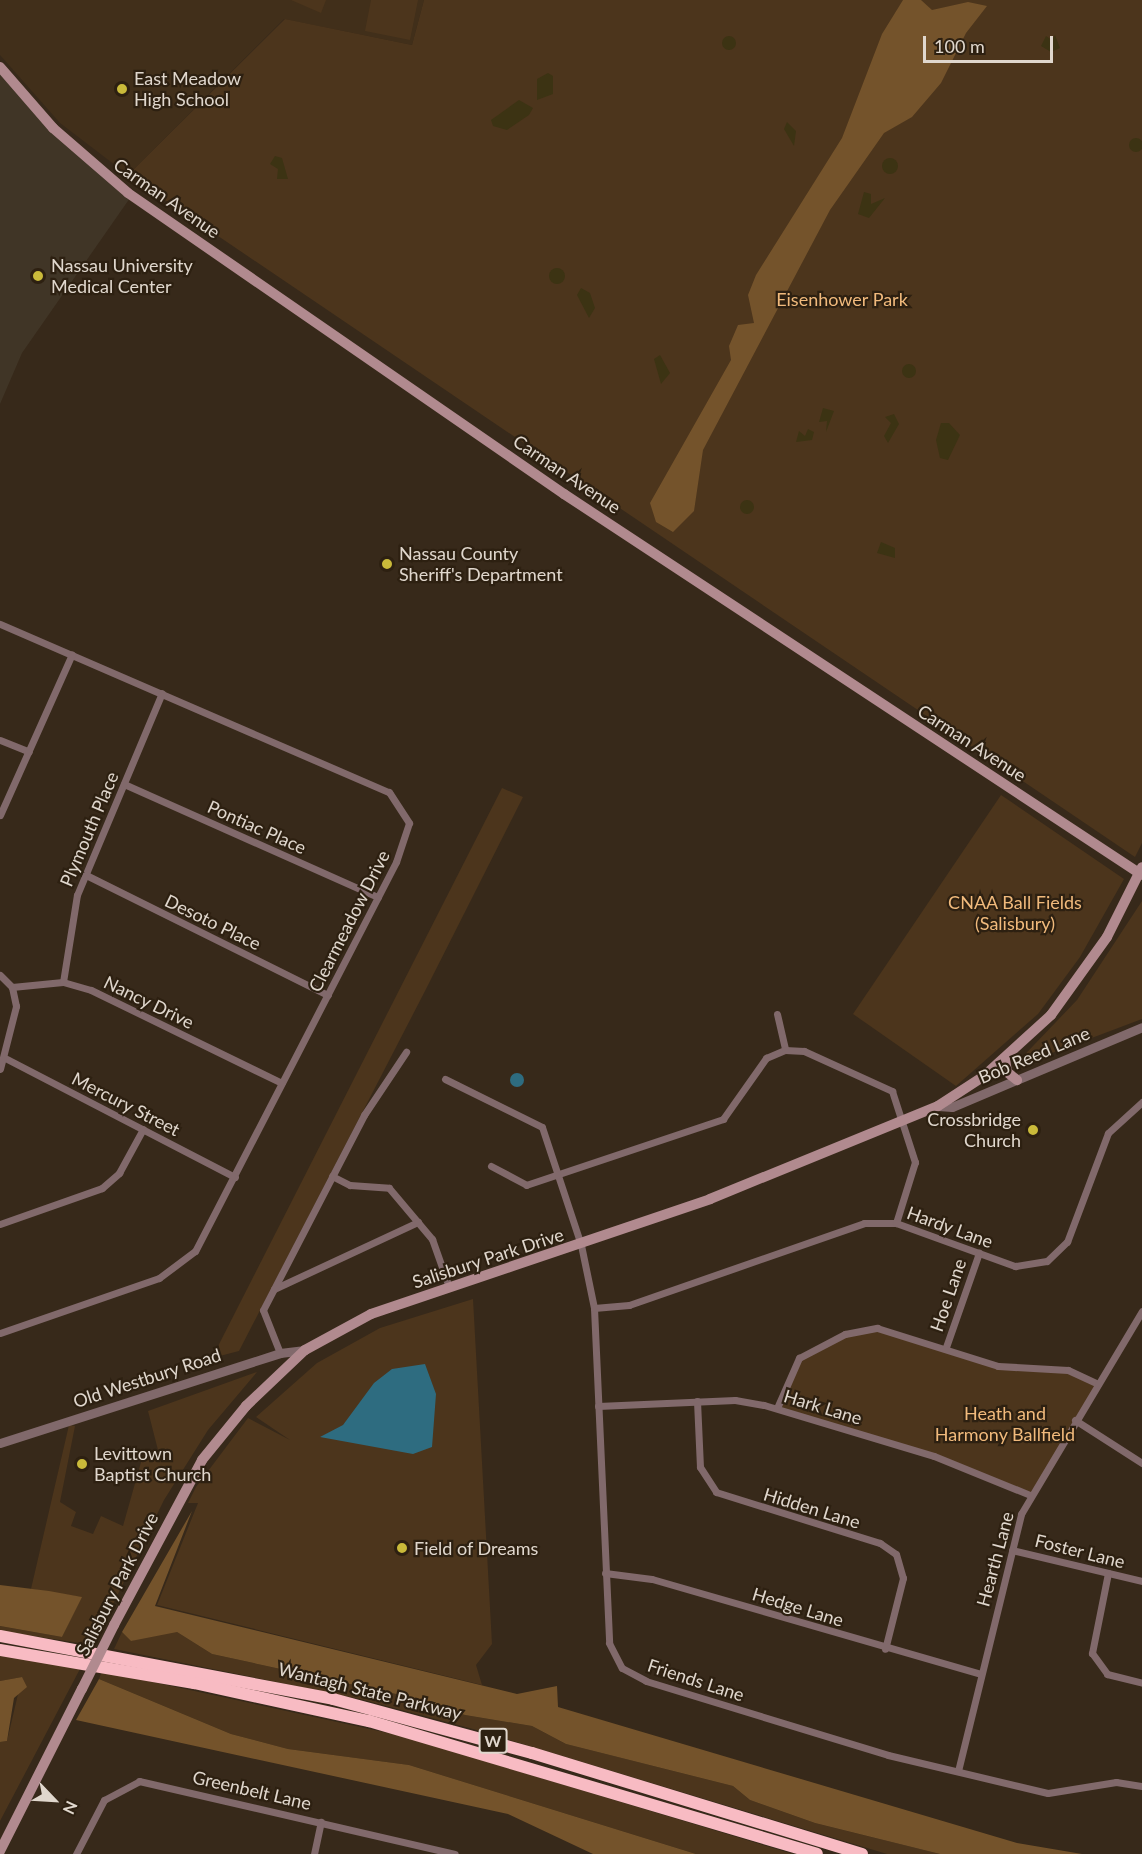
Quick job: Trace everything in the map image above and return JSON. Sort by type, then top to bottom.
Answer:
[{"type":"highway","name":"Wantagh State Parkway","points":[[0,1636],[344,1702],[532,1752],[862,1854]]},
{"type":"highway","name":"Wantagh State Parkway","points":[[0,1650],[194,1683],[369,1721],[817,1854]]},
{"type":"main road","name":"Carman Avenue","points":[[0,67],[53,128],[129,193],[564,494],[1141,872]]},
{"type":"main road","name":"Salisbury Park Drive","points":[[0,1851],[114,1625],[207,1453],[246,1406],[305,1350],[371,1314],[581,1245],[905,1122],[938,1106],[1005,1059],[1069,994],[1107,937],[1141,872]]},
{"type":"main road","points":[[1005,1059],[1007,1072],[1017,1080]]},
{"type":"street","name":"Clearmeadow Drive","points":[[0,624],[394,796],[407,812],[409,832],[201,1243],[170,1273],[0,1333]]},
{"type":"street","points":[[0,814],[72,654]]},
{"type":"street","name":"Plymouth Place","points":[[63,982],[69,923],[86,875],[162,693]]},
{"type":"street","points":[[0,740],[29,752]]},
{"type":"street","name":"Pontiac Place","points":[[124,784],[378,897]]},
{"type":"street","name":"Desoto Place","points":[[86,875],[328,994]]},
{"type":"street","points":[[0,975],[12,987],[16,1006],[0,1069]]},
{"type":"street","name":"Nancy Drive","points":[[12,987],[63,982],[92,990],[282,1083]]},
{"type":"street","points":[[777,1014],[785,1050]]},
{"type":"street","name":"Bob Reed Lane","points":[[938,1106],[952,1107],[1142,1027]]},
{"type":"street","points":[[491,1166],[526,1185],[723,1119],[755,1068],[785,1050],[804,1051],[892,1090],[905,1122],[915,1162],[896,1223]]},
{"type":"street","points":[[280,1353],[263,1310],[332,1176],[406,1052]]},
{"type":"street","name":"Mercury Street","points":[[4,1058],[235,1177]]},
{"type":"street","name":"Friends Lane","points":[[445,1079],[542,1127],[581,1245],[594,1308],[609,1643],[630,1674],[888,1755],[1048,1793],[1116,1782],[1142,1786]]},
{"type":"street","name":"Hardy Lane","points":[[594,1308],[629,1305],[846,1226],[896,1223],[979,1254],[1024,1266],[1059,1252],[1108,1133],[1142,1102]]},
{"type":"street","points":[[0,1224],[102,1188],[119,1173],[142,1129]]},
{"type":"street","points":[[332,1176],[350,1185],[389,1188],[432,1239],[450,1287]]},
{"type":"street","points":[[273,1290],[418,1222]]},
{"type":"street","name":"Hoe Lane","points":[[946,1347],[979,1254]]},
{"type":"street","name":"Hearth Lane","points":[[958,1771],[1012,1550],[1030,1495],[1142,1311]]},
{"type":"street","points":[[777,1408],[799,1358],[845,1334],[888,1329],[998,1366],[1068,1370],[1098,1384]]},
{"type":"street","name":"Old Westbury Road","points":[[0,1443],[280,1353],[305,1350]]},
{"type":"street","name":"Hidden Lane","points":[[697,1401],[700,1467],[716,1492],[880,1543],[896,1554],[903,1578],[885,1649]]},
{"type":"street","name":"Hark Lane","points":[[597,1406],[744,1401],[777,1408],[934,1456],[1030,1495]]},
{"type":"street","points":[[1076,1420],[1142,1463]]},
{"type":"street","name":"Foster Lane","points":[[1012,1550],[1142,1581]]},
{"type":"street","name":"Hedge Lane","points":[[605,1573],[652,1579],[885,1649],[981,1674]]},
{"type":"street","points":[[1108,1573],[1092,1653],[1107,1674],[1142,1683]]},
{"type":"street","name":"Greenbelt Lane","points":[[76,1854],[104,1800],[139,1781],[455,1854]]},
{"type":"street","points":[[314,1854],[321,1822]]},
{"type":"shaded area","name":"East Meadow High School","points":[[0,0],[424,0],[412,45],[284,19],[128,175],[60,123],[0,55]]},
{"type":"shaded area","points":[[903,0],[921,0],[932,10],[968,2],[987,6],[966,33],[941,83],[912,117],[884,133],[830,210],[703,450],[694,511],[673,532],[656,522],[650,503],[731,360],[729,346],[738,325],[754,323],[748,295],[756,275],[842,138],[882,34]]},
{"type":"shaded area","name":"Nassau University Medical Center","points":[[0,69],[130,198],[22,353],[0,404]]},
{"type":"shaded area","points":[[192,1511],[155,1606],[517,1694],[557,1686],[558,1707],[1017,1843],[1082,1854],[940,1854],[815,1823],[750,1800],[733,1786],[566,1744],[532,1726],[465,1715],[396,1694],[212,1654],[177,1632],[131,1641],[122,1632]]},
{"type":"shaded area","points":[[0,1585],[82,1597],[62,1637],[0,1626]]},
{"type":"shaded area","points":[[22,1677],[27,1687],[14,1698],[7,1741],[0,1742],[0,1681]]},
{"type":"shaded area","points":[[99,1679],[231,1734],[288,1749],[409,1765],[696,1854],[593,1854],[508,1814],[76,1720]]},
{"type":"green space","points":[[291,0],[326,0],[321,13]]},
{"type":"green space","points":[[371,0],[418,0],[410,40],[365,31]]},
{"type":"green space","name":"Eisenhower Park","points":[[424,0],[1142,0],[1142,843],[1135,857],[128,175],[285,19],[412,45]]},
{"type":"green space","points":[[502,788],[523,797],[425,991],[239,1351],[212,1358]]},
{"type":"green space","name":"CNAA Ball Fields (Salisbury)","points":[[1001,795],[1124,879],[1080,957],[1038,1014],[956,1086],[853,1014]]},
{"type":"green space","points":[[1142,901],[1142,1019],[1012,1068],[1077,1000]]},
{"type":"green space","name":"Field of Dreams","points":[[473,1299],[492,1644],[476,1665],[482,1685],[157,1605],[198,1503],[188,1503],[196,1487],[248,1418],[290,1440],[256,1417],[317,1363],[380,1328]]},
{"type":"green space","name":"Heath and Harmony Ballfield","points":[[888,1329],[998,1366],[1056,1367],[1098,1384],[1030,1495],[934,1456],[777,1408],[795,1364],[845,1334]]},
{"type":"green space","points":[[257,1372],[208,1430],[164,1500],[93,1645],[0,1631],[0,1626],[62,1637],[81,1597],[31,1589],[69,1425],[75,1426],[60,1502],[76,1512],[71,1526],[93,1534],[101,1516],[123,1526],[143,1455],[159,1454],[148,1411]]},
{"type":"green space","points":[[162,1631],[177,1632],[212,1654],[396,1694],[465,1715],[532,1726],[566,1744],[733,1786],[750,1800],[815,1823],[940,1854],[887,1854],[473,1729],[360,1699],[114,1649],[122,1632],[131,1641]]},
{"type":"green space","points":[[0,1655],[81,1667],[0,1821],[0,1742],[7,1741],[22,1677],[0,1681]]},
{"type":"green space","points":[[102,1671],[402,1736],[793,1854],[696,1854],[409,1765],[288,1749],[231,1734],[99,1679]]},
{"type":"sand","points":[[1055,35],[1060,48],[1051,52],[1041,46],[1046,36],[1052,40]]},
{"type":"sand","points":[[729,36],[734,38],[736,43],[734,48],[729,50],[724,48],[722,43],[724,38]]},
{"type":"sand","points":[[548,73],[553,76],[553,94],[537,100],[537,79]]},
{"type":"sand","points":[[519,100],[533,108],[529,115],[507,130],[493,126],[491,120]]},
{"type":"sand","points":[[787,122],[796,131],[794,146],[784,129]]},
{"type":"sand","points":[[1136,138],[1141,140],[1143,145],[1141,150],[1136,152],[1131,150],[1129,145],[1131,140]]},
{"type":"sand","points":[[275,156],[282,158],[288,179],[277,179],[278,169],[270,164]]},
{"type":"sand","points":[[887,158],[893,158],[898,166],[896,172],[887,174],[882,169],[882,163]]},
{"type":"sand","points":[[864,192],[871,194],[871,204],[885,198],[869,218],[858,214]]},
{"type":"sand","points":[[557,268],[563,270],[565,276],[563,282],[557,284],[551,282],[549,276],[551,270]]},
{"type":"sand","points":[[581,288],[590,293],[595,308],[589,318],[577,295]]},
{"type":"sand","points":[[660,355],[670,373],[661,384],[654,359]]},
{"type":"sand","points":[[906,364],[912,364],[916,371],[912,378],[906,378],[902,374],[902,368]]},
{"type":"sand","points":[[823,408],[834,411],[826,432],[827,421],[819,422]]},
{"type":"sand","points":[[894,414],[899,424],[888,443],[884,436],[891,423],[885,417]]},
{"type":"sand","points":[[941,423],[949,423],[960,435],[948,460],[940,458],[936,440]]},
{"type":"sand","points":[[808,429],[814,432],[812,440],[796,442],[799,431],[805,436]]},
{"type":"sand","points":[[747,500],[752,502],[754,507],[752,512],[747,514],[742,512],[740,507],[742,502]]},
{"type":"sand","points":[[881,542],[895,548],[895,558],[877,553]]},
{"type":"water","points":[[514,1073],[520,1073],[524,1080],[520,1087],[514,1087],[510,1083],[510,1077]]},
{"type":"water","points":[[425,1364],[436,1394],[432,1447],[413,1454],[320,1437],[343,1425],[374,1383],[392,1369]]},
{"type":"place","name":"East Meadow High School","points":[[122,89]]},
{"type":"place","name":"Nassau University Medical Center","points":[[38,276]]},
{"type":"place","name":"Nassau County Sheriff's Department","points":[[387,564]]},
{"type":"place","name":"Crossbridge Church","points":[[1033,1130]]},
{"type":"place","name":"Levittown Baptist Church","points":[[82,1464]]},
{"type":"place","name":"Field of Dreams","points":[[402,1548]]}]
